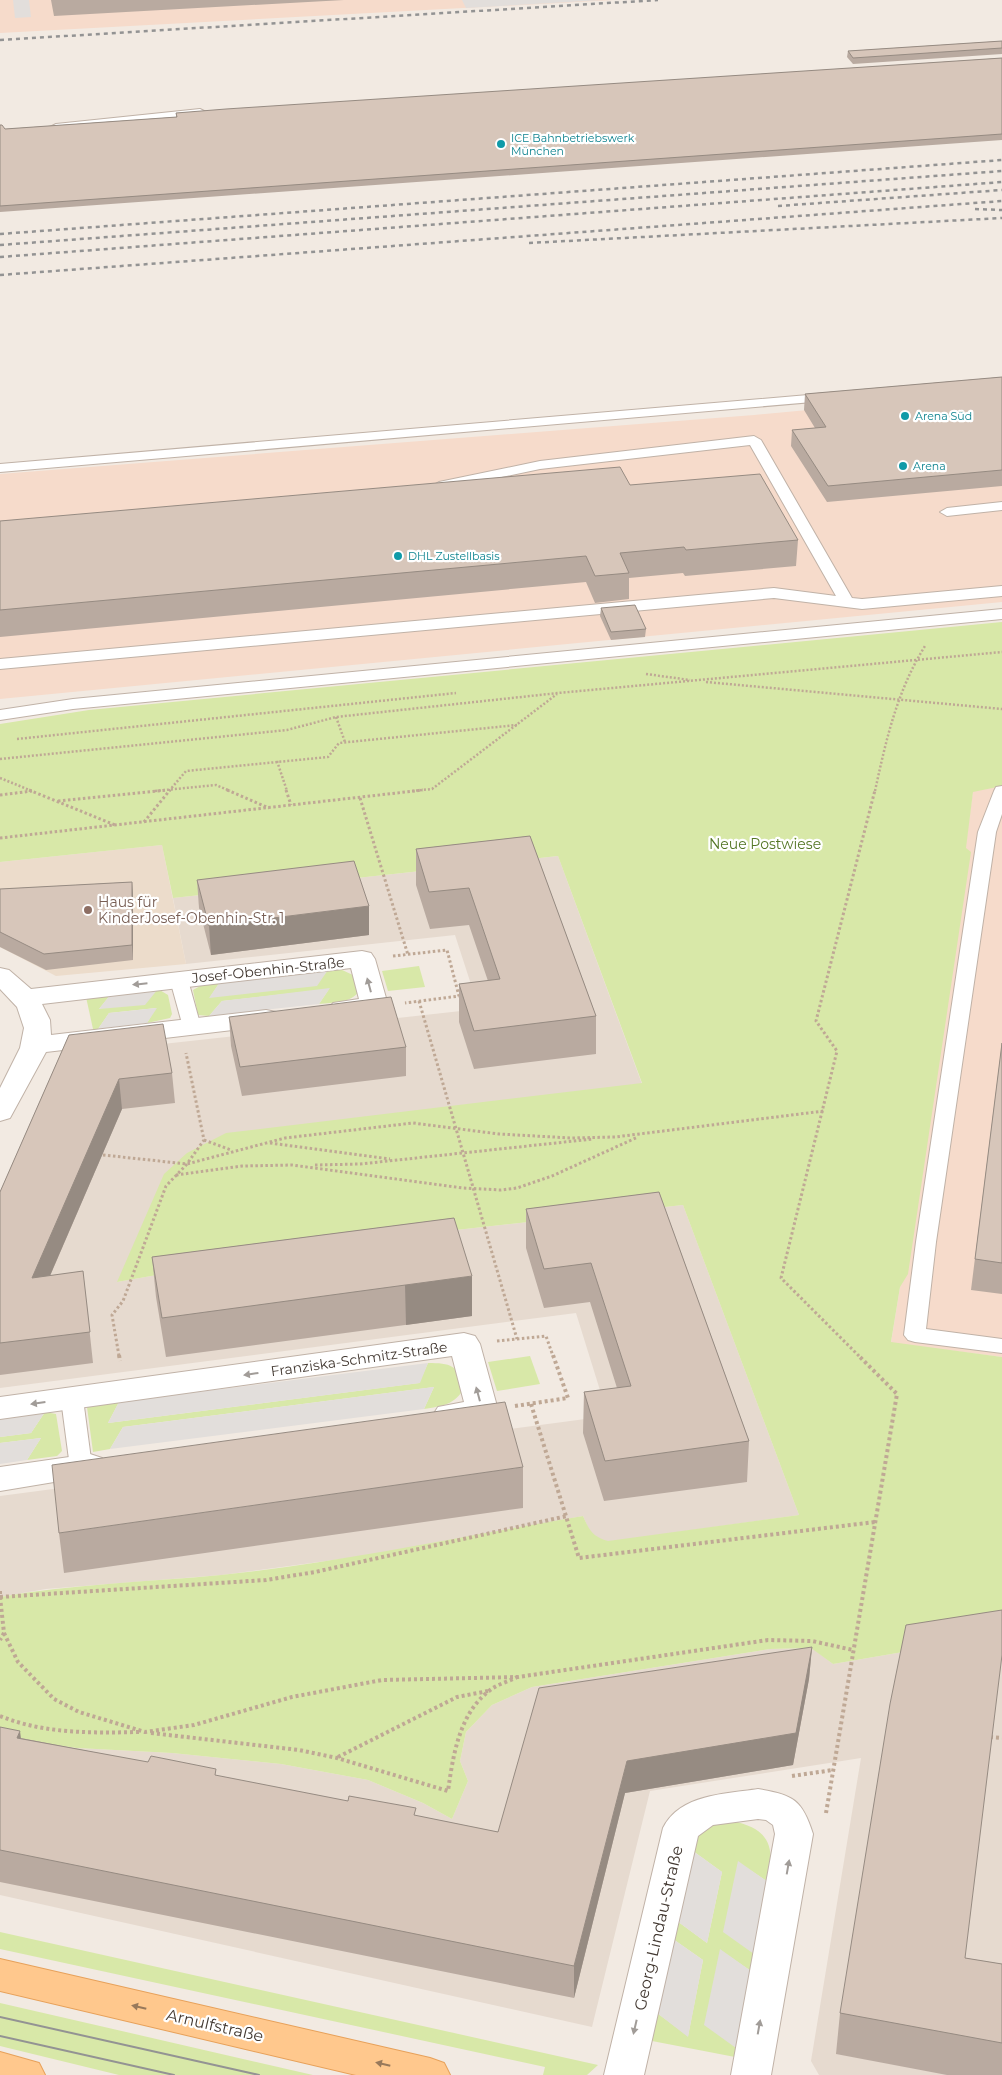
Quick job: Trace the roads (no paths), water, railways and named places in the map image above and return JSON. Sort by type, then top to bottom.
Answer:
[{"type":"main road","name":"Arnulfstraße","points":[[0,1975],[430,2075]]},
{"type":"main road","points":[[0,2069],[25,2075]]},
{"type":"street","name":"Josef-Obenhin-Straße","points":[[24,998],[362,959],[374,1006],[317,1012]]},
{"type":"street","points":[[0,976],[10,982],[24,998],[33,1012],[38,1027],[34,1045],[0,1112]]},
{"type":"street","points":[[34,1045],[288,1016]]},
{"type":"street","name":"Franziska-Schmitz-Straße","points":[[0,1408],[464,1344],[482,1410],[424,1418]]},
{"type":"street","points":[[0,1479],[120,1462]]},
{"type":"street","name":"Georg-Lindau-Straße","points":[[624,2075],[681,1828],[704,1812],[758,1804],[775,1807],[789,1817],[794,1834],[751,2075]]},
{"type":"lane","points":[[43,128],[208,111]]},
{"type":"lane","points":[[0,468],[849,395]]},
{"type":"lane","points":[[429,486],[540,464],[754,440],[846,601]]},
{"type":"lane","points":[[946,512],[1002,506]]},
{"type":"lane","points":[[0,664],[774,593],[862,604],[1002,592]]},
{"type":"lane","points":[[0,715],[73,704],[1002,614]]},
{"type":"lane","points":[[1002,791],[987,832],[928,1223],[915,1335],[1002,1346]]},
{"type":"lane","points":[[179,980],[187,1027]]},
{"type":"lane","points":[[72,1398],[81,1467]]},
{"type":"tram line","points":[[0,2017],[259,2075]]},
{"type":"tram line","points":[[0,2036],[174,2075]]},
{"type":"railway","points":[[0,40],[658,0]]},
{"type":"railway","points":[[0,234],[1002,160]]},
{"type":"railway","points":[[0,245],[1002,171]]},
{"type":"railway","points":[[0,257],[1002,182]]},
{"type":"railway","points":[[778,206],[1002,190]]},
{"type":"railway","points":[[0,275],[1002,201]]},
{"type":"railway","points":[[975,209],[1002,210]]},
{"type":"railway","points":[[529,243],[1002,218]]},
{"type":"place","name":"ICE Bahnbetriebswerk München","points":[[501,144]]},
{"type":"place","name":"Arena Süd","points":[[905,416]]},
{"type":"place","name":"Arena","points":[[903,466]]},
{"type":"place","name":"DHL Zustellbasis","points":[[398,556]]},
{"type":"place","name":"Haus für KinderJosef-Obenhin-Str. 1","points":[[88,910]]},
{"type":"park label","name":"Neue Postwiese","points":[[765,844]]}]
